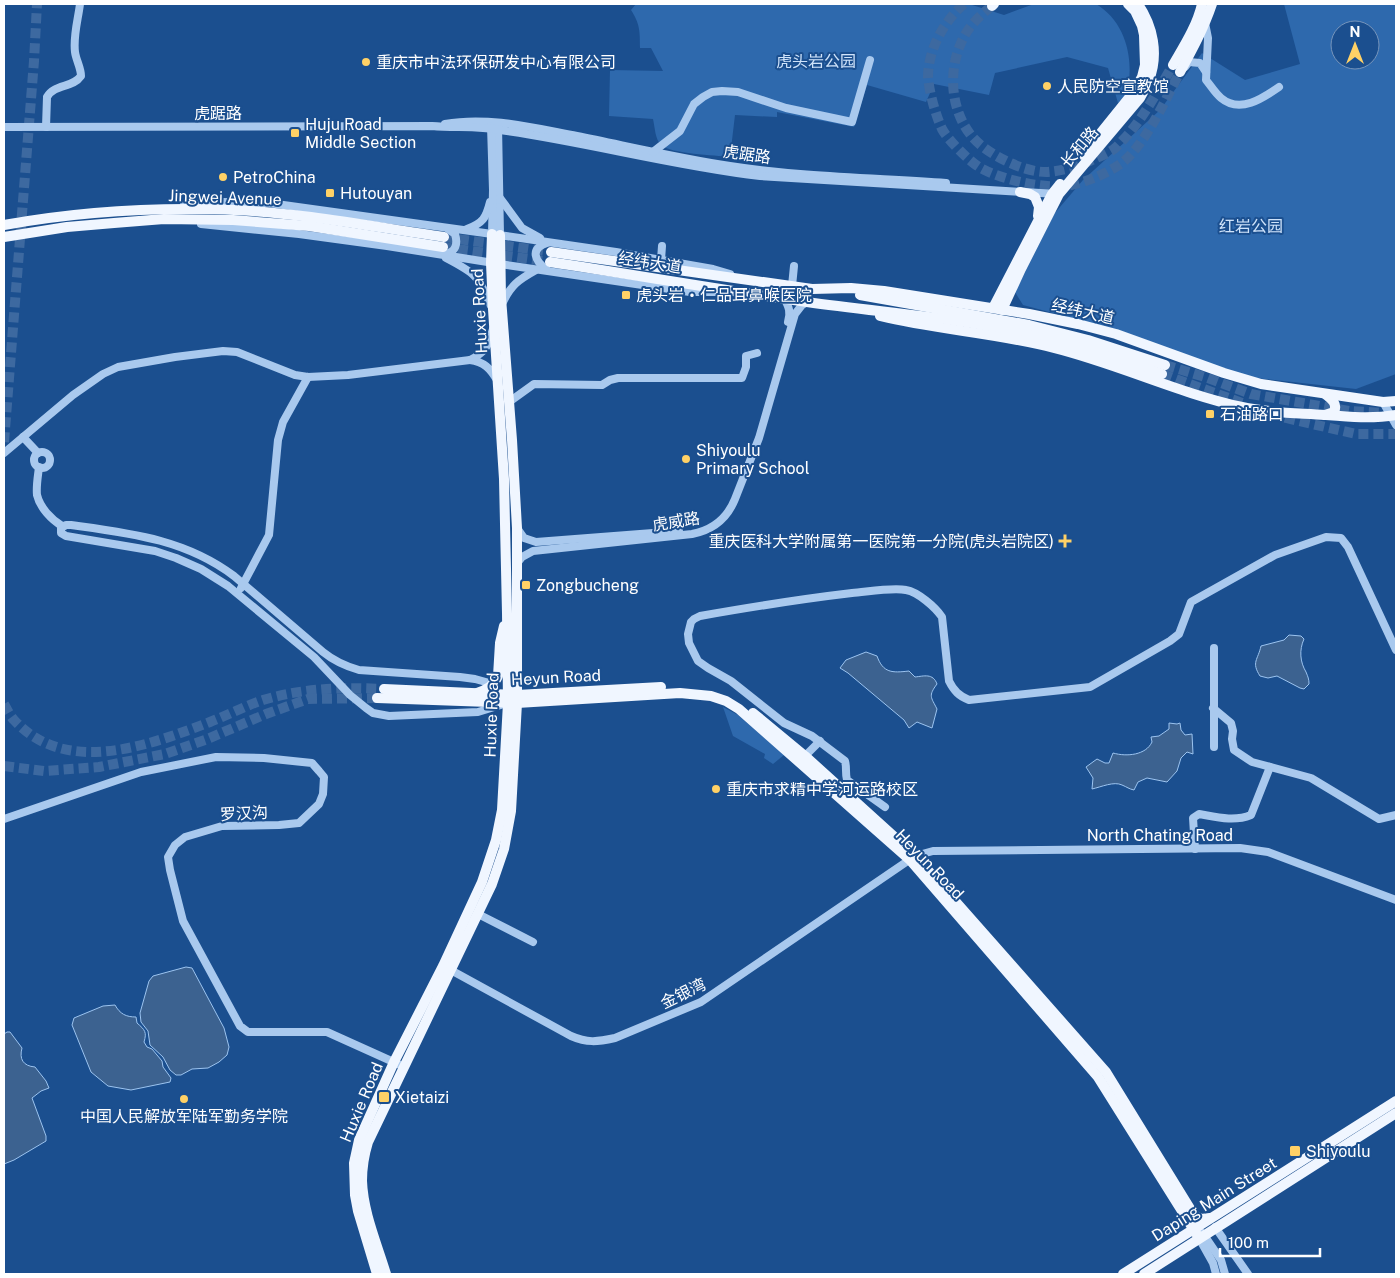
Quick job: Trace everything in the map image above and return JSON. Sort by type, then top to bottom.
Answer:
[{"type":"main road","name":"长和路","points":[[998,309],[1034,227],[1057,192],[1133,93],[1142,77],[1145,65],[1144,35],[1135,12],[1128,4]]},
{"type":"main road","name":"长和路","points":[[998,309],[1021,269],[1057,192],[1140,98],[1149,81],[1154,51],[1152,36],[1148,22],[1138,4]]},
{"type":"main road","points":[[1176,69],[1200,15],[1202,4]]},
{"type":"main road","points":[[1176,69],[1205,23],[1212,4]]},
{"type":"main road","points":[[1020,192],[1033,196],[1037,200],[1038,214],[1034,227]]},
{"type":"main road","name":"Jingwei Avenue","points":[[4,225],[64,215],[115,211],[232,209],[310,217],[443,242]]},
{"type":"main road","name":"Jingwei Avenue","points":[[4,237],[67,227],[164,219],[233,220],[309,226],[443,242]]},
{"type":"main road","name":"Huxie Road","points":[[377,1274],[355,1195],[354,1163],[359,1140],[492,884],[499,866],[511,811],[518,562],[509,402],[497,306],[496,234]]},
{"type":"main road","name":"经纬大道","points":[[550,257],[812,289],[851,288],[884,291],[998,309],[1078,324],[1116,334],[1237,378],[1261,384],[1384,402],[1396,401]]},
{"type":"main road","name":"经纬大道","points":[[550,257],[744,292],[837,306]]},
{"type":"main road","points":[[812,289],[873,297],[1029,325],[1088,340],[1164,370],[1027,333],[911,314],[837,306]]},
{"type":"main road","name":"Huxie Road","points":[[447,968],[482,882],[496,840],[502,810],[513,699],[507,613],[504,480],[494,325],[497,306]]},
{"type":"main road","points":[[837,306],[902,321],[986,334],[1055,348],[1213,400],[1243,407],[1273,412],[1351,418],[1394,415]]},
{"type":"main road","points":[[1324,393],[1334,402],[1336,407],[1332,413],[1324,415]]},
{"type":"main road","points":[[476,693],[492,684],[498,676],[501,637],[507,613]]},
{"type":"main road","name":"Heyun Road","points":[[384,689],[476,693],[513,699],[680,686],[712,690],[742,703],[804,756],[913,858],[1106,1072],[1194,1215],[1212,1223]]},
{"type":"main road","name":"Heyun Road","points":[[377,698],[513,699],[680,693],[711,696],[726,701],[739,709],[913,858],[1098,1077],[1193,1229],[1202,1236]]},
{"type":"main road","name":"Huxie Road","points":[[386,1274],[366,1206],[362,1180],[368,1142],[399,1064]]},
{"type":"main road","name":"Daping Main Street","points":[[1144,1274],[1202,1236],[1212,1223],[1396,1101]]},
{"type":"main road","name":"Daping Main Street","points":[[1123,1274],[1193,1229],[1212,1223],[1341,1149],[1396,1113]]},
{"type":"main road","points":[[1176,1240],[1182,1225],[1178,1205]]},
{"type":"street","points":[[46,127],[47,97],[49,93],[52,90],[74,82],[81,76],[75,54],[74,41],[80,4]]},
{"type":"street","points":[[1205,23],[1208,38],[1206,80],[1220,97],[1228,103],[1240,105],[1258,101],[1279,88]]},
{"type":"street","points":[[653,152],[680,131],[694,104],[712,92],[738,92],[786,108],[852,122],[870,60]]},
{"type":"street","points":[[1176,69],[1189,62],[1194,62],[1200,63],[1206,72]]},
{"type":"street","name":"虎踞路","points":[[494,126],[728,172],[760,176],[1020,192],[1057,192]]},
{"type":"street","name":"虎踞路","points":[[4,127],[494,126],[546,130],[653,152],[760,170],[1057,192]]},
{"type":"street","name":"Huxie Road","points":[[494,126],[493,190],[496,234]]},
{"type":"street","name":"Huxie Road","points":[[494,126],[500,198],[496,234]]},
{"type":"street","points":[[443,242],[482,221],[488,211],[493,190]]},
{"type":"street","points":[[500,198],[522,228],[536,237],[550,257]]},
{"type":"street","points":[[463,230],[496,234],[550,257],[661,260],[712,268],[756,281]]},
{"type":"street","points":[[443,242],[464,267],[476,277],[497,306],[519,280],[536,270],[550,257]]},
{"type":"street","points":[[443,242],[495,264],[536,270]]},
{"type":"street","points":[[661,260],[662,246]]},
{"type":"street","points":[[792,286],[794,266]]},
{"type":"street","name":"虎威路","points":[[517,528],[524,538],[528,540],[547,542],[691,530],[709,525],[716,519],[727,506],[753,441],[790,314],[789,306],[784,298]]},
{"type":"street","name":"虎威路","points":[[518,562],[522,557],[533,551],[692,534],[711,529],[718,523],[732,507],[759,438],[795,314],[807,302]]},
{"type":"street","points":[[470,360],[481,354],[487,347],[494,325]]},
{"type":"street","points":[[4,453],[102,374],[118,367],[175,357],[223,351],[237,352],[295,375],[308,377],[364,374],[470,360],[487,366],[499,384]]},
{"type":"street","points":[[509,402],[534,384],[602,386],[610,380],[618,378],[742,378],[746,367],[746,356],[757,353]]},
{"type":"street","points":[[237,594],[269,535],[273,479],[280,430],[308,377]]},
{"type":"street","points":[[1384,402],[1394,415],[1396,425]]},
{"type":"street","points":[[23,437],[38,453],[46,453],[50,459],[47,466],[39,467]]},
{"type":"street","points":[[38,453],[34,459],[35,464],[39,467]]},
{"type":"street","points":[[39,467],[38,498],[52,520],[62,526],[71,525],[135,534],[170,543],[197,554],[224,568],[330,658],[358,670]]},
{"type":"street","points":[[62,526],[61,533],[66,536],[166,554],[201,569],[228,586],[314,657],[366,708],[380,715],[478,712],[513,699]]},
{"type":"street","points":[[885,808],[848,780],[845,761],[820,741],[784,723],[731,681],[698,660],[689,643],[688,634],[694,618],[802,598],[905,590],[914,592],[937,609],[942,616],[950,681],[954,690],[961,697],[969,700],[1090,687],[1179,634],[1191,602],[1276,555],[1326,537],[1341,538],[1348,547],[1396,650]]},
{"type":"street","points":[[1214,648],[1214,747]]},
{"type":"street","points":[[337,681],[336,674],[339,669],[460,677],[492,684]]},
{"type":"street","points":[[1213,708],[1230,723],[1233,731],[1234,750],[1252,762],[1311,778],[1379,819],[1396,815]]},
{"type":"street","points":[[804,756],[820,741]]},
{"type":"street","name":"罗汉沟","points":[[4,819],[141,772],[216,757],[264,758],[312,763],[324,777],[323,794],[319,804],[298,823],[222,826],[185,837],[175,845],[168,858],[183,921],[240,1026],[248,1032],[327,1032],[399,1064]]},
{"type":"street","points":[[1194,849],[1193,818],[1198,814],[1221,818],[1243,818],[1251,815],[1270,767]]},
{"type":"street","name":"North Chating Road","points":[[913,858],[933,851],[1240,848],[1268,852],[1396,900]]},
{"type":"street","name":"金银湾","points":[[447,968],[571,1036],[582,1040],[602,1041],[615,1038],[701,1002],[913,858]]},
{"type":"street","points":[[478,914],[534,942]]},
{"type":"street","points":[[1212,1223],[1213,1242],[1225,1274]]},
{"type":"street","points":[[1212,1223],[1248,1274]]},
{"type":"street","points":[[1202,1236],[1220,1260]]},
{"type":"street","points":[[1202,1236],[1216,1274]]},
{"type":"green space","name":"虎头岩公园","points":[[636,4],[969,4],[1004,15],[1034,4],[1096,4],[1116,22],[1122,33],[1129,59],[1128,87],[1125,100],[1118,103],[1108,68],[1067,57],[995,73],[989,95],[934,84],[926,102],[867,85],[854,127],[777,112],[777,117],[735,115],[730,157],[683,152],[666,148],[659,143],[653,119],[609,116],[610,70],[663,71],[651,48],[640,48],[639,28],[631,10]]},
{"type":"green space","name":"红岩公园","points":[[1284,4],[1396,4],[1396,374],[1356,389],[1237,376],[1124,332],[1023,305],[1015,292],[1054,214],[1083,180],[1160,110],[1202,53],[1245,80],[1300,64]]},
{"type":"green space","points":[[723,707],[738,715],[784,755],[773,764],[764,758],[765,754],[733,736]]},
{"type":"shaded area","points":[[1289,635],[1301,636],[1304,639],[1301,647],[1301,656],[1309,684],[1304,689],[1277,676],[1268,678],[1260,676],[1257,671],[1256,661],[1261,646],[1284,640]]},
{"type":"shaded area","points":[[866,652],[877,656],[882,666],[889,671],[909,671],[915,677],[928,676],[935,680],[937,684],[931,696],[937,709],[932,728],[917,722],[909,728],[904,720],[840,668],[846,660]]},
{"type":"shaded area","points":[[1169,723],[1180,723],[1181,730],[1185,735],[1192,734],[1193,754],[1187,752],[1181,758],[1177,771],[1167,782],[1147,778],[1138,782],[1134,790],[1119,784],[1092,789],[1093,778],[1086,767],[1097,759],[1109,763],[1113,753],[1130,755],[1145,750],[1152,742],[1151,737],[1159,736],[1169,729]]},
{"type":"shaded area","points":[[186,967],[192,968],[224,1028],[229,1047],[227,1055],[208,1068],[192,1069],[181,1075],[176,1075],[170,1070],[163,1057],[150,1045],[148,1031],[141,1022],[140,1013],[149,981],[153,976]]},
{"type":"shaded area","points":[[115,1005],[124,1014],[136,1017],[137,1023],[145,1031],[144,1042],[162,1061],[163,1067],[171,1078],[170,1082],[131,1090],[108,1086],[91,1072],[72,1025],[74,1018],[103,1006]]},
{"type":"shaded area","points":[[10,1032],[22,1048],[21,1055],[23,1061],[27,1065],[35,1067],[49,1088],[32,1098],[46,1136],[46,1141],[4,1164],[4,1034]]},
{"type":"tunnel","points":[[4,442],[37,4]]},
{"type":"tunnel","points":[[964,4],[944,27],[934,47],[928,77],[933,104],[942,129],[959,150],[979,167],[1011,180],[1037,185],[1071,185],[1098,176],[1123,162],[1132,154],[1148,132],[1180,72]]},
{"type":"tunnel","points":[[992,6],[974,23],[961,43],[954,66],[955,102],[964,124],[976,141],[1004,160],[1026,169],[1046,172],[1063,170],[1085,163],[1114,149],[1138,121],[1173,65]]},
{"type":"tunnel","points":[[444,237],[551,252]]},
{"type":"tunnel","points":[[443,247],[550,262]]},
{"type":"tunnel","points":[[1165,365],[1251,394],[1349,411],[1385,413]]},
{"type":"tunnel","points":[[1162,374],[1245,404]]},
{"type":"tunnel","points":[[1271,413],[1356,434],[1396,434]]},
{"type":"tunnel","points":[[4,704],[14,720],[35,737],[58,748],[83,752],[109,751],[135,747],[186,731],[256,702],[278,696],[323,689],[384,689]]},
{"type":"tunnel","points":[[4,766],[44,771],[99,767],[165,754],[308,699],[377,698]]},
{"type":"place","name":"重庆市中法环保研发中心有限公司","points":[[366,62]]},
{"type":"place","name":"人民防空宣教馆","points":[[1047,86]]},
{"type":"place","name":"Huju Road Middle Section","points":[[295,133]]},
{"type":"place","name":"PetroChina","points":[[223,177]]},
{"type":"place","name":"Hutouyan","points":[[330,193]]},
{"type":"place","name":"虎头岩‧仁品耳鼻喉医院","points":[[626,295]]},
{"type":"place","name":"石油路口","points":[[1210,414]]},
{"type":"place","name":"Shiyoulu Primary School","points":[[686,459]]},
{"type":"place","name":"重庆医科大学附属第一医院第一分院(虎头岩院区)","points":[[1065,541]]},
{"type":"place","name":"Zongbucheng","points":[[526,585]]},
{"type":"place","name":"重庆市求精中学河运路校区","points":[[716,789]]},
{"type":"place","name":"Xietaizi","points":[[384,1097]]},
{"type":"place","name":"中国人民解放军陆军勤务学院","points":[[184,1099]]},
{"type":"place","name":"Shiyoulu","points":[[1295,1151]]}]
